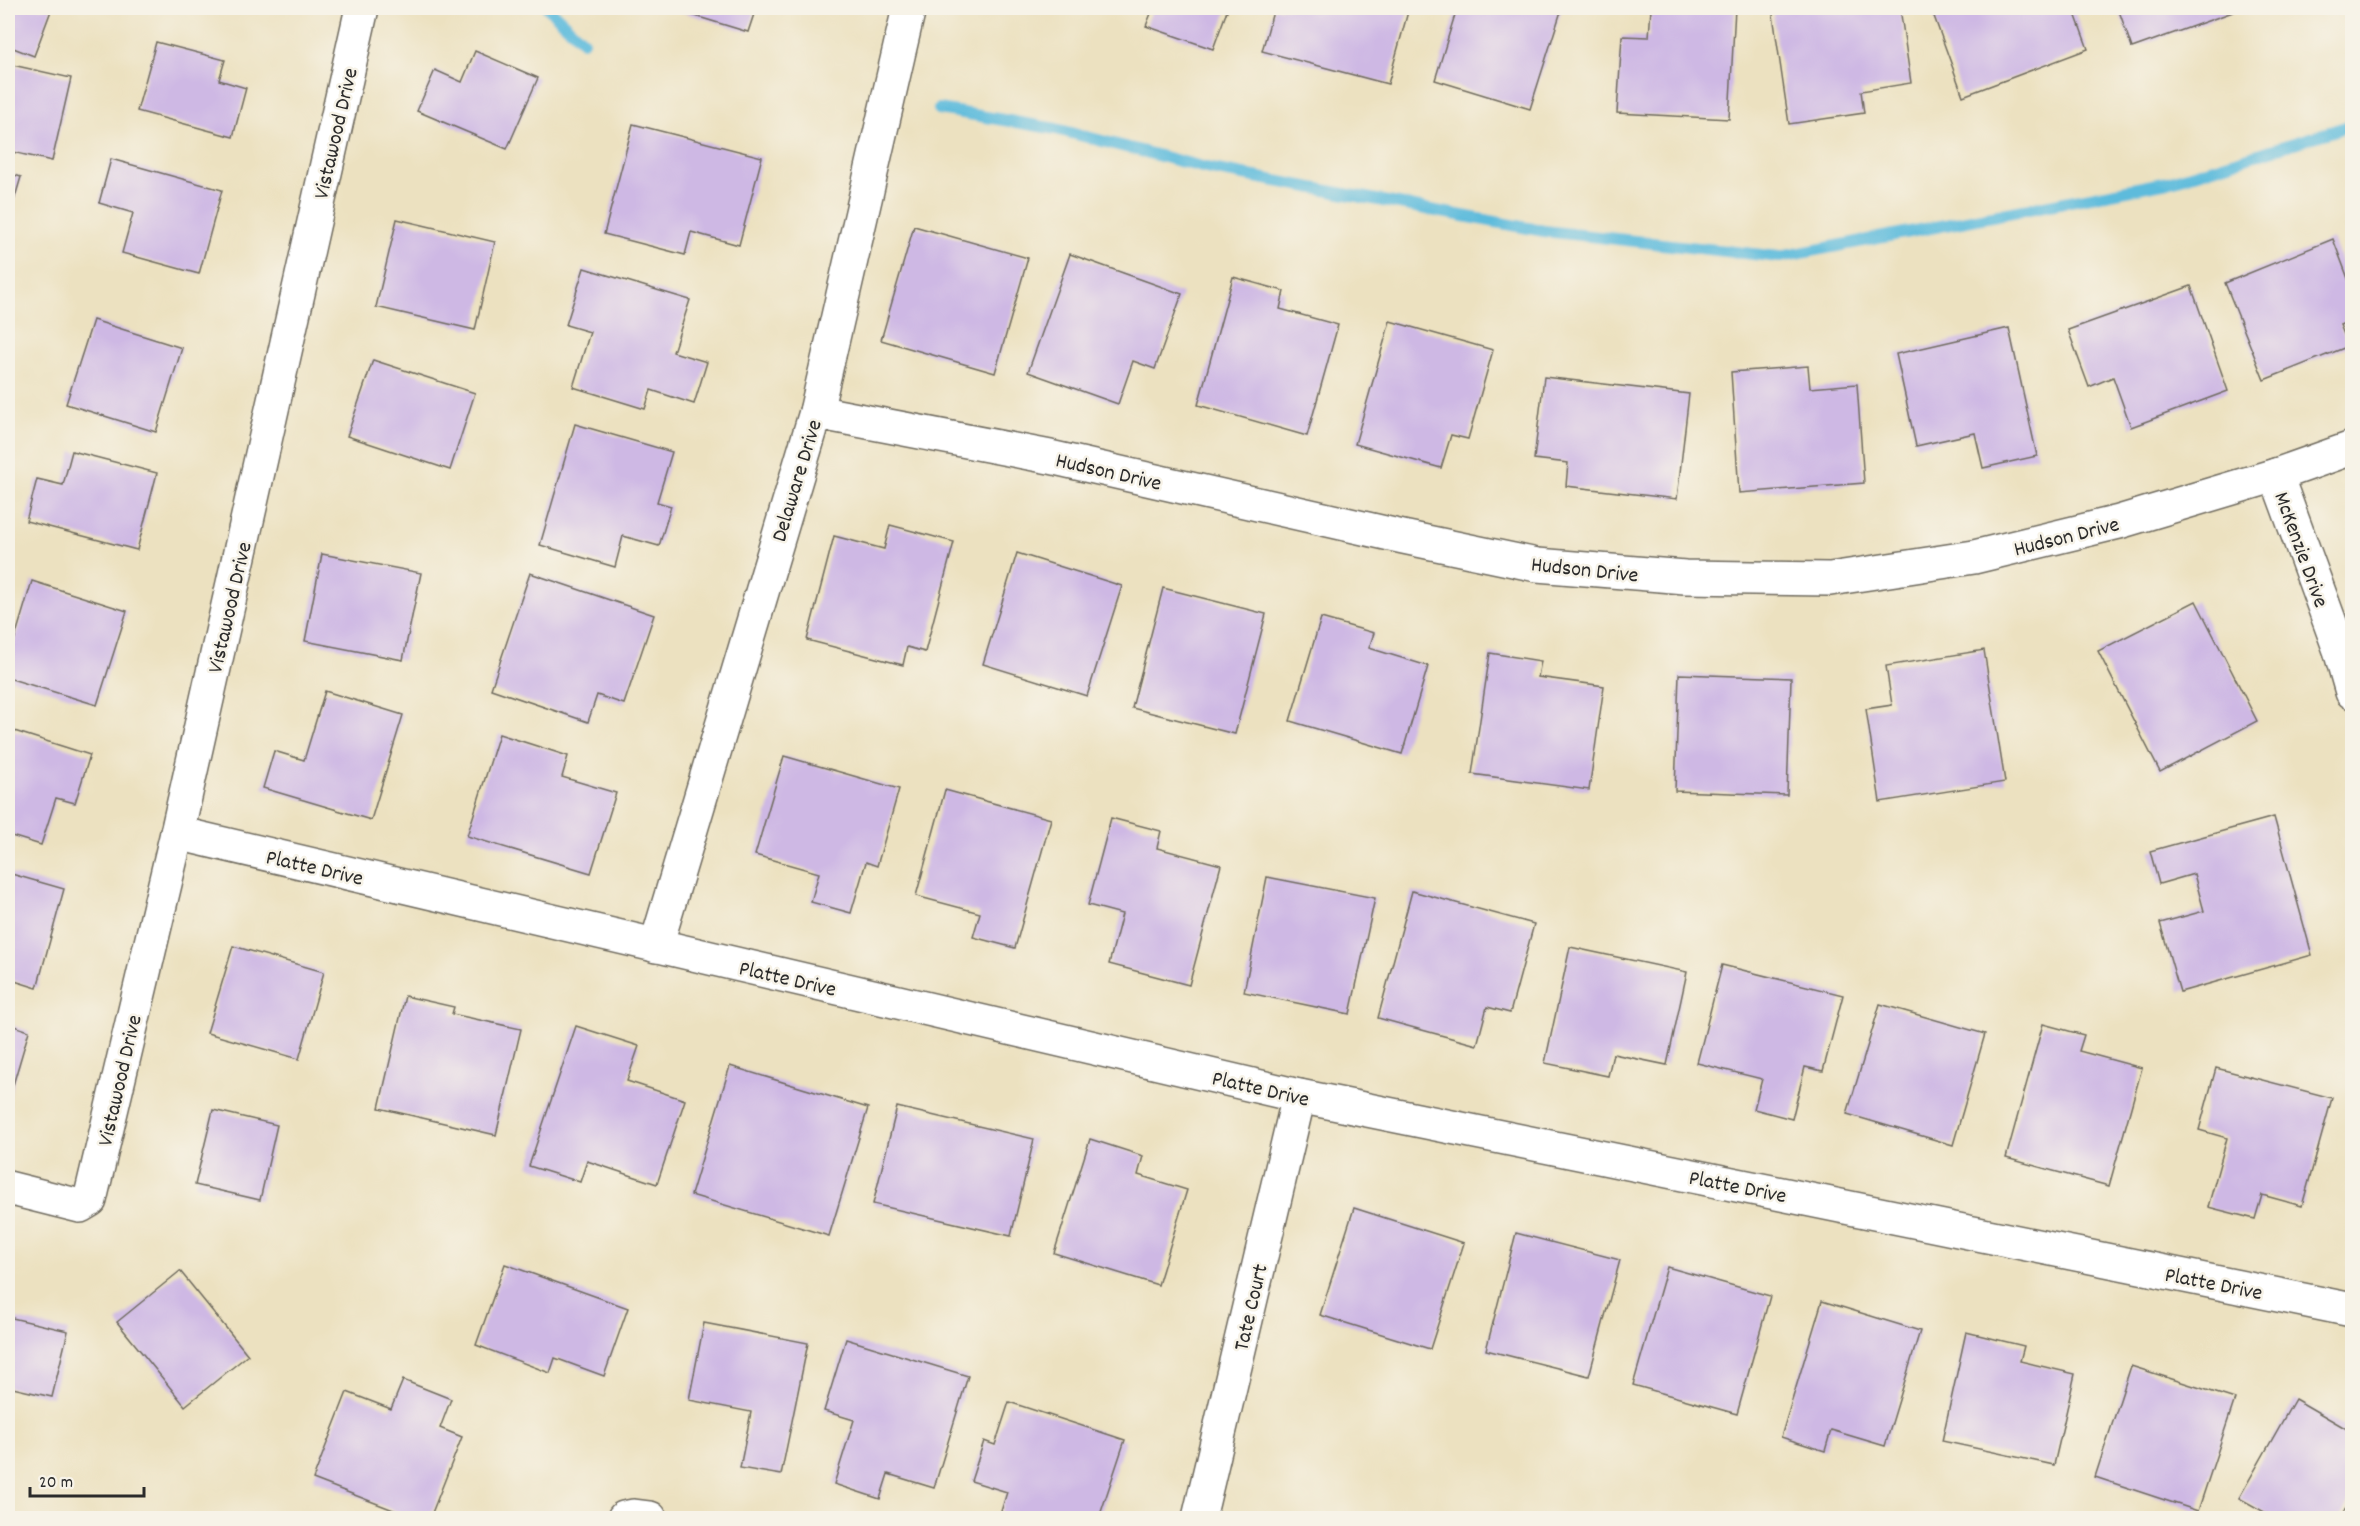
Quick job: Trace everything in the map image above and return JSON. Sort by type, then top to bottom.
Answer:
[{"type":"street","name":"Vistawood Drive","points":[[8,1188],[80,1206],[86,1204],[91,1194],[177,833],[362,8]]},
{"type":"street","name":"Delaware Drive","points":[[656,946],[816,412],[909,8]]},
{"type":"street","name":"Hudson Drive","points":[[816,412],[1050,457],[1537,565],[1685,577],[1830,579],[1974,557],[2120,522],[2276,475],[2352,448]]},
{"type":"street","name":"McKenzie Drive","points":[[2276,475],[2340,650],[2352,692]]},
{"type":"street","name":"Platte Drive","points":[[177,833],[1299,1096],[2352,1310]]},
{"type":"street","name":"Tate Court","points":[[1199,1518],[1299,1096]]},
{"type":"street","points":[[624,1518],[634,1516],[650,1518]]},
{"type":"building","points":[[8,8],[52,8],[34,56],[8,46]]},
{"type":"building","points":[[669,8],[756,8],[748,32]]},
{"type":"building","points":[[1144,8],[1228,8],[1213,49],[1146,26],[1152,11]]},
{"type":"building","points":[[1274,8],[1409,8],[1388,84],[1262,51]]},
{"type":"building","points":[[1457,8],[1562,8],[1530,109],[1435,80]]},
{"type":"building","points":[[1651,8],[1735,8],[1729,119],[1617,113],[1622,36],[1649,37]]},
{"type":"building","points":[[1772,8],[1900,8],[1911,83],[1861,91],[1864,113],[1789,124]]},
{"type":"building","points":[[1931,8],[2073,8],[2088,49],[1963,96]]},
{"type":"building","points":[[2118,8],[2244,8],[2132,48]]},
{"type":"building","points":[[156,42],[225,60],[219,80],[246,88],[233,137],[137,111]]},
{"type":"building","points":[[475,51],[538,78],[507,149],[417,111],[435,70],[462,82]]},
{"type":"building","points":[[8,64],[71,78],[52,161],[8,151]]},
{"type":"building","points":[[633,124],[762,157],[739,245],[691,232],[685,255],[604,234]]},
{"type":"building","points":[[111,159],[222,190],[199,274],[122,253],[133,213],[99,203]]},
{"type":"building","points":[[8,173],[21,177],[8,221]]},
{"type":"building","points":[[397,219],[495,242],[475,330],[376,307]]},
{"type":"building","points":[[914,226],[1028,258],[995,373],[881,340]]},
{"type":"building","points":[[2333,239],[2352,289],[2352,320],[2340,325],[2349,346],[2264,380],[2225,283]]},
{"type":"building","points":[[1070,254],[1182,294],[1155,369],[1133,361],[1118,404],[1028,372]]},
{"type":"building","points":[[584,268],[690,300],[673,352],[707,362],[694,404],[651,390],[645,409],[573,387],[590,332],[566,325]]},
{"type":"building","points":[[1233,277],[1284,291],[1280,309],[1338,325],[1307,436],[1198,405]]},
{"type":"building","points":[[2191,286],[2228,391],[2131,427],[2113,377],[2089,387],[2068,330]]},
{"type":"building","points":[[93,320],[182,348],[156,432],[66,404]]},
{"type":"building","points":[[1390,321],[1493,350],[1468,439],[1451,435],[1441,468],[1355,444]]},
{"type":"building","points":[[2009,328],[2037,456],[1983,468],[1975,433],[1916,446],[1896,354]]},
{"type":"building","points":[[373,360],[475,393],[450,470],[347,436]]},
{"type":"building","points":[[1808,366],[1810,388],[1857,384],[1864,483],[1739,493],[1731,372]]},
{"type":"building","points":[[1544,377],[1689,394],[1677,499],[1566,486],[1568,463],[1534,459]]},
{"type":"building","points":[[575,424],[672,452],[657,502],[671,506],[659,546],[623,536],[615,567],[540,545]]},
{"type":"building","points":[[72,451],[157,473],[137,550],[26,521],[37,479],[63,485]]},
{"type":"building","points":[[890,525],[954,542],[925,652],[907,647],[903,665],[807,640],[834,536],[884,549]]},
{"type":"building","points":[[1017,553],[1122,586],[1087,696],[983,664]]},
{"type":"building","points":[[322,554],[421,573],[403,660],[305,641]]},
{"type":"building","points":[[530,573],[654,615],[624,704],[597,695],[588,722],[491,689]]},
{"type":"building","points":[[32,581],[127,611],[97,705],[8,678],[8,661]]},
{"type":"building","points":[[1163,588],[1266,614],[1235,734],[1132,708]]},
{"type":"building","points":[[2196,601],[2257,721],[2160,772],[2098,651]]},
{"type":"building","points":[[1321,618],[1374,633],[1369,648],[1428,666],[1402,754],[1290,721]]},
{"type":"building","points":[[1984,650],[2005,782],[1880,802],[1866,709],[1892,705],[1886,666]]},
{"type":"building","points":[[1490,653],[1541,661],[1538,677],[1604,686],[1589,790],[1472,774]]},
{"type":"building","points":[[1679,674],[1791,678],[1787,795],[1675,791]]},
{"type":"building","points":[[325,691],[403,715],[371,820],[263,788],[274,751],[304,760]]},
{"type":"building","points":[[8,729],[90,755],[75,803],[56,798],[41,845],[8,835]]},
{"type":"building","points":[[499,734],[568,756],[562,777],[616,793],[591,873],[467,836]]},
{"type":"building","points":[[784,756],[899,789],[877,866],[866,862],[851,913],[811,902],[819,873],[755,855]]},
{"type":"building","points":[[945,790],[1051,819],[1015,948],[973,937],[980,913],[916,896]]},
{"type":"building","points":[[2274,817],[2312,955],[2180,992],[2160,923],[2204,911],[2194,874],[2159,884],[2150,851]]},
{"type":"building","points":[[1111,818],[1161,831],[1157,848],[1221,865],[1189,985],[1109,964],[1122,914],[1088,905]]},
{"type":"building","points":[[8,873],[64,889],[37,988],[8,979]]},
{"type":"building","points":[[1267,877],[1375,898],[1350,1014],[1244,992]]},
{"type":"building","points":[[1412,891],[1534,924],[1510,1013],[1487,1007],[1477,1045],[1378,1018]]},
{"type":"building","points":[[233,946],[324,972],[299,1059],[207,1033]]},
{"type":"building","points":[[1570,947],[1687,972],[1667,1065],[1613,1054],[1608,1076],[1545,1063]]},
{"type":"building","points":[[1722,965],[1843,995],[1823,1071],[1805,1067],[1792,1119],[1754,1109],[1762,1079],[1697,1063]]},
{"type":"building","points":[[405,996],[454,1007],[452,1014],[521,1029],[496,1135],[379,1108]]},
{"type":"building","points":[[1880,1004],[1985,1034],[1953,1145],[1847,1114]]},
{"type":"building","points":[[8,1024],[29,1031],[8,1102]]},
{"type":"building","points":[[2043,1024],[2084,1035],[2079,1051],[2142,1068],[2109,1186],[2006,1158]]},
{"type":"building","points":[[576,1026],[639,1046],[627,1081],[685,1100],[657,1184],[587,1161],[580,1182],[529,1166]]},
{"type":"building","points":[[730,1066],[868,1108],[829,1236],[691,1195]]},
{"type":"building","points":[[2216,1068],[2332,1098],[2302,1206],[2262,1195],[2255,1219],[2208,1207],[2227,1138],[2199,1130]]},
{"type":"building","points":[[897,1107],[1034,1139],[1011,1236],[873,1204]]},
{"type":"building","points":[[213,1110],[277,1125],[260,1200],[195,1185]]},
{"type":"building","points":[[1090,1139],[1143,1156],[1138,1175],[1187,1190],[1158,1285],[1054,1253]]},
{"type":"building","points":[[1354,1208],[1464,1243],[1430,1349],[1320,1315]]},
{"type":"building","points":[[1516,1233],[1620,1260],[1589,1376],[1486,1350]]},
{"type":"building","points":[[505,1264],[628,1308],[604,1376],[555,1358],[550,1373],[476,1345]]},
{"type":"building","points":[[1667,1267],[1770,1296],[1737,1414],[1633,1385]]},
{"type":"building","points":[[180,1271],[248,1355],[185,1406],[117,1322]]},
{"type":"building","points":[[1822,1301],[1920,1331],[1885,1446],[1831,1430],[1825,1451],[1781,1437]]},
{"type":"building","points":[[8,1317],[68,1331],[52,1397],[8,1387]]},
{"type":"building","points":[[704,1323],[808,1343],[781,1475],[740,1468],[751,1412],[689,1400]]},
{"type":"building","points":[[1966,1332],[2024,1346],[2020,1361],[2075,1374],[2054,1465],[1942,1441]]},
{"type":"building","points":[[846,1339],[968,1376],[934,1488],[888,1474],[880,1499],[834,1484],[854,1420],[824,1411]]},
{"type":"building","points":[[2131,1366],[2235,1399],[2198,1511],[2095,1477]]},
{"type":"building","points":[[403,1380],[451,1399],[440,1428],[462,1437],[430,1518],[414,1518],[313,1479],[347,1392],[391,1409]]},
{"type":"building","points":[[2295,1399],[2352,1432],[2352,1496],[2340,1518],[2275,1518],[2239,1498]]},
{"type":"building","points":[[1009,1402],[1125,1440],[1099,1518],[999,1518],[1007,1492],[971,1481],[984,1441],[995,1445]]},
{"type":"waterway","points":[[548,8],[583,41]]},
{"type":"waterway","points":[[939,109],[1056,129],[1206,168],[1544,231],[1780,257],[2168,182],[2352,125]]}]
